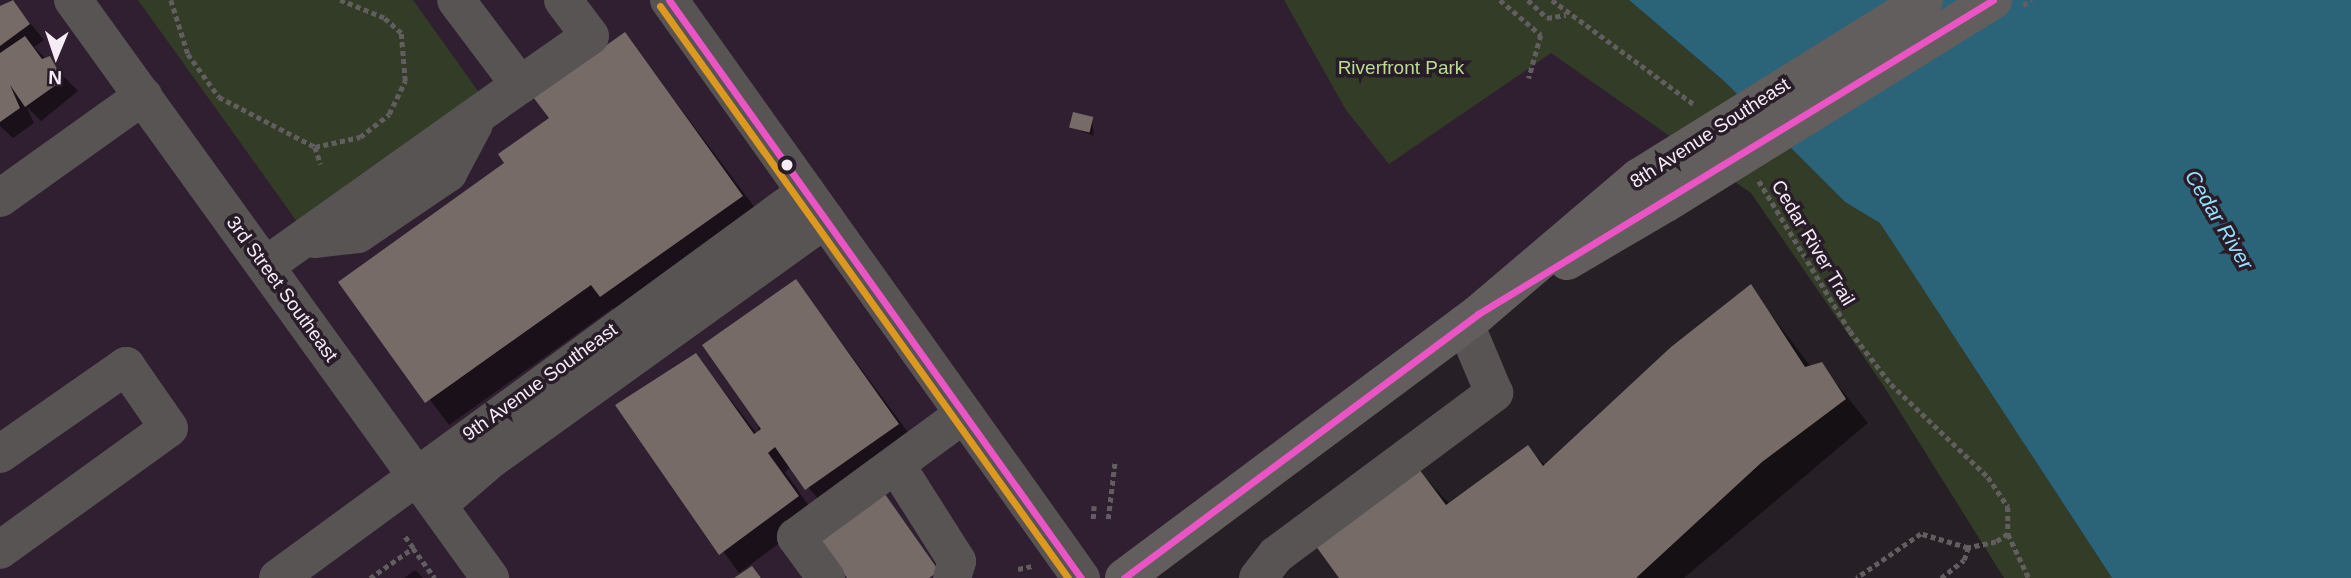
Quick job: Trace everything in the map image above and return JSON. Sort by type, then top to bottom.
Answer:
[{"type":"main road","name":"8th Avenue Southeast","points":[[1124,578],[1472,319],[1637,178],[1924,0]]},
{"type":"main road","name":"8th Avenue Southeast","points":[[1472,319],[1666,203],[1993,0]]},
{"type":"street","name":"3rd Street Southeast","points":[[73,0],[490,578]]},
{"type":"street","points":[[456,0],[520,85]]},
{"type":"street","points":[[265,266],[590,36],[563,0]]},
{"type":"street","points":[[669,0],[1081,578]]},
{"type":"street","points":[[0,198],[143,96]]},
{"type":"street","points":[[427,491],[490,460],[816,205]]},
{"type":"street","name":"9th Avenue Southeast","points":[[278,578],[427,491],[451,446],[766,221],[816,205]]},
{"type":"street","points":[[1258,578],[1287,547],[1494,393],[1472,319]]},
{"type":"street","points":[[0,454],[126,366],[169,428],[0,550]]},
{"type":"street","points":[[826,578],[796,537],[964,414]]},
{"type":"street","points":[[896,464],[957,561],[953,578]]},
{"type":"path","points":[[171,0],[188,54],[219,97],[315,147],[360,137],[389,114],[405,81],[401,33],[384,18],[340,0]]},
{"type":"path","points":[[1500,0],[1541,35],[1529,78]]},
{"type":"path","points":[[1528,0],[1547,18],[1566,15]]},
{"type":"path","points":[[1552,0],[1566,15],[1701,110]]},
{"type":"path","points":[[315,147],[321,164]]},
{"type":"path","name":"Cedar River Trail","points":[[1752,170],[1850,331],[1891,384],[2001,492],[2008,534],[2029,578]]},
{"type":"path","points":[[1108,519],[1115,460]]},
{"type":"path","points":[[1093,519],[1094,506]]},
{"type":"path","points":[[1857,578],[1921,534],[1968,548],[2008,534]]},
{"type":"path","points":[[405,537],[435,578]]},
{"type":"path","points":[[370,578],[413,548]]},
{"type":"path","points":[[1941,578],[1964,560],[1968,548]]},
{"type":"path","points":[[1018,569],[1032,566]]},
{"type":"shaded area","points":[[0,0],[1625,0],[1756,128],[1125,578],[0,578]]},
{"type":"green space","points":[[138,0],[413,0],[483,98],[300,226]]},
{"type":"green space","name":"Riverfront Park","points":[[1284,0],[1629,0],[1724,81],[1845,202],[1880,222],[2112,578],[2004,578],[1883,385],[1751,193],[1551,53],[1389,164],[1346,110]]},
{"type":"water","name":"Cedar River","points":[[1629,0],[2351,0],[2351,578],[2112,578],[1880,223],[1845,202],[1724,81]]},
{"type":"building","points":[[13,0],[30,24],[0,46],[0,6]]},
{"type":"building","points":[[625,32],[743,196],[600,297],[591,285],[425,403],[338,282],[504,163],[498,154],[549,118],[533,97]]},
{"type":"building","points":[[25,36],[42,59],[50,56],[63,80],[25,107],[10,85],[20,108],[0,122],[0,53]]},
{"type":"building","points":[[1073,112],[1093,117],[1090,133],[1069,128]]},
{"type":"building","points":[[796,279],[899,424],[805,490],[775,447],[768,453],[799,496],[719,555],[615,405],[696,353],[754,434],[761,429],[702,345]]},
{"type":"building","points":[[1751,284],[1805,367],[1822,362],[1846,399],[1762,462],[1636,578],[1339,578],[1310,538],[1416,465],[1446,505],[1528,445],[1543,466],[1671,347]]},
{"type":"building","points":[[880,487],[939,571],[929,578],[847,578],[815,532]]},
{"type":"building","points":[[752,566],[761,578],[734,578]]},
{"type":"transit line","points":[[669,0],[1081,578]]},
{"type":"transit line","points":[[1124,578],[1478,314],[1993,0]]},
{"type":"transit line","points":[[660,6],[1068,578]]}]
